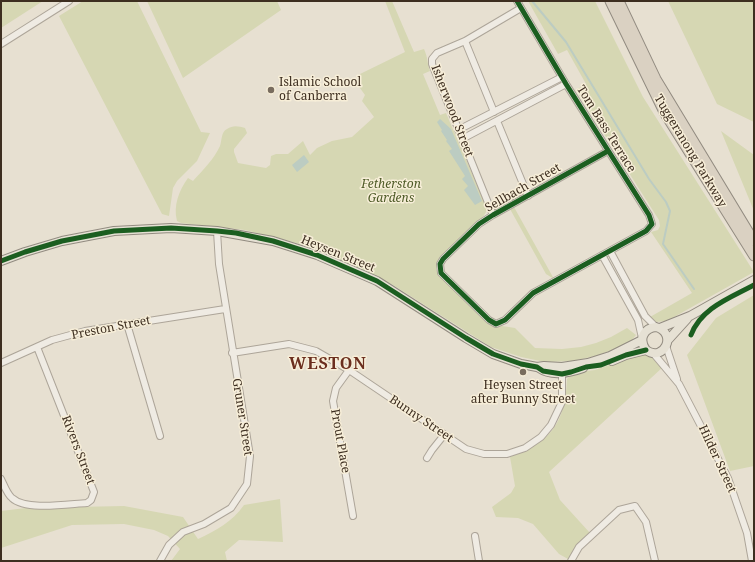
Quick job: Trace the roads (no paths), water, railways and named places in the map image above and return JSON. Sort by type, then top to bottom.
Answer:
[{"type":"highway","name":"Tuggeranong Parkway","points":[[610,1],[664,112],[754,256]]},
{"type":"highway","name":"Tuggeranong Parkway","points":[[619,1],[656,79],[754,241]]},
{"type":"main road","name":"Heysen Street","points":[[1,260],[62,241],[114,231],[171,228],[217,231],[273,240],[317,255],[377,281],[493,354],[520,364],[537,367],[543,371],[601,365],[626,355],[649,351],[660,352],[690,316]]},
{"type":"main road","name":"Heysen Street","points":[[562,370],[610,356],[642,339],[647,330],[658,328],[690,316],[754,280]]},
{"type":"main road","points":[[658,328],[665,332],[667,343]]},
{"type":"main road","points":[[642,339],[642,345],[649,351]]},
{"type":"street","points":[[1,44],[69,1]]},
{"type":"street","name":"Tom Bass Terrace","points":[[517,1],[566,84],[645,208],[652,222],[651,226],[646,231],[610,251]]},
{"type":"street","name":"Isherwood Street","points":[[493,215],[432,64],[432,60],[437,53],[465,40],[521,8]]},
{"type":"street","points":[[465,40],[494,112]]},
{"type":"street","points":[[458,130],[562,77]]},
{"type":"street","points":[[462,139],[566,84]]},
{"type":"street","points":[[497,121],[528,196]]},
{"type":"street","name":"Sellbach Street","points":[[608,151],[493,215],[480,224],[443,258],[440,264],[441,273],[489,320],[496,324],[504,320],[533,293],[610,251]]},
{"type":"street","name":"Gruner Street","points":[[160,561],[169,545],[183,532],[204,524],[231,508],[246,484],[250,456],[218,264],[217,231]]},
{"type":"street","points":[[610,251],[645,316],[658,328]]},
{"type":"street","points":[[602,255],[638,320],[642,339]]},
{"type":"street","name":"Preston Street","points":[[1,363],[52,340],[72,335],[127,324],[225,309]]},
{"type":"street","points":[[127,324],[160,436]]},
{"type":"street","name":"Hilder Street","points":[[667,343],[679,384],[728,478],[747,533],[752,561]]},
{"type":"street","name":"Bunny Street","points":[[232,353],[289,344],[316,351],[349,370],[466,449],[484,454],[507,454],[525,448],[541,437],[551,425],[562,402],[562,370]]},
{"type":"street","name":"Rivers Street","points":[[1,479],[11,498],[20,504],[38,506],[86,504],[91,500],[94,492],[37,347]]},
{"type":"street","name":"Hilder Street","points":[[649,351],[679,384]]},
{"type":"street","name":"Prout Place","points":[[349,370],[336,388],[333,401],[353,516]]},
{"type":"street","points":[[427,458],[444,435]]},
{"type":"street","points":[[571,561],[579,546],[618,510],[636,506],[646,522],[655,561]]},
{"type":"street","points":[[475,536],[479,561]]},
{"type":"waterway","points":[[532,1],[566,42],[649,179],[666,202],[670,211],[663,244],[694,289]]},
{"type":"place","name":"Islamic School of Canberra","points":[[271,90]]},
{"type":"place","name":"Heysen Street after Bunny Street","points":[[523,372]]},
{"type":"district","name":"WESTON","points":[[328,364]]},
{"type":"park label","name":"Fetherston Gardens","points":[[391,192]]}]
